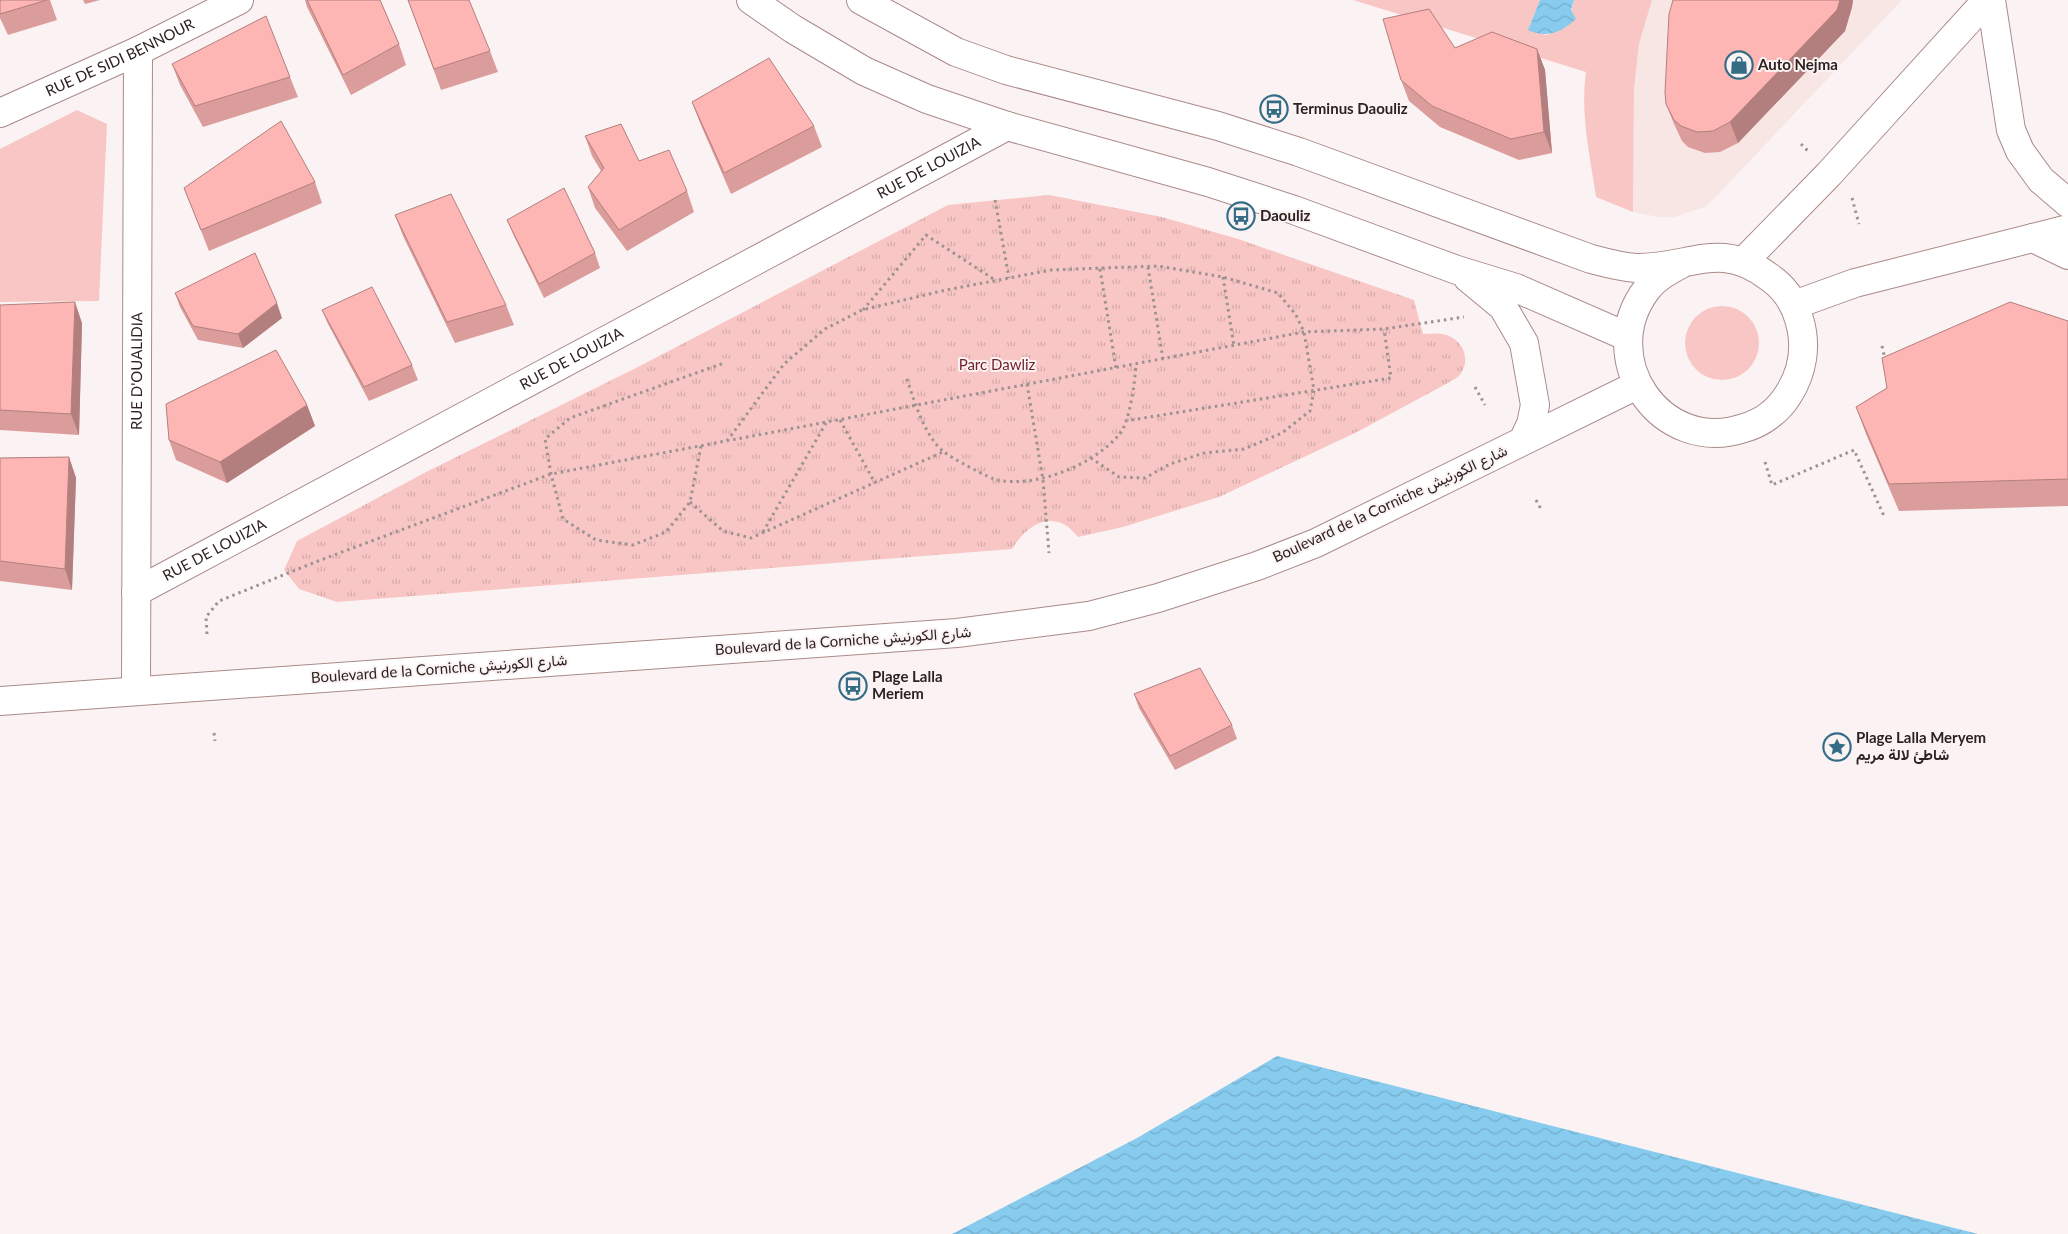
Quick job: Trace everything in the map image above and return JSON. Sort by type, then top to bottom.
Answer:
[{"type":"main road","name":"RUE DE SIDI BENNOUR","points":[[0,114],[138,51],[239,0]]},
{"type":"main road","points":[[751,0],[793,29],[895,86],[966,114],[1208,182],[1294,210],[1457,270],[1516,288],[1628,337]]},
{"type":"main road","points":[[861,0],[956,52],[1006,70],[1218,126],[1299,152],[1591,260],[1636,268],[1683,263],[1719,256],[1744,261],[1775,281],[1794,305],[1803,336],[1803,360],[1800,372],[1780,405],[1771,414],[1750,426],[1726,433],[1701,432],[1689,429],[1656,410],[1638,385],[1631,368],[1628,337],[1634,312],[1647,288],[1657,278],[1683,263]]},
{"type":"main road","points":[[1744,261],[1829,174],[1989,0]]},
{"type":"main road","points":[[1989,0],[2011,130],[2020,151],[2041,180],[2068,203]]},
{"type":"main road","name":"RUE D'OUALIDIA","points":[[136,691],[138,51]]},
{"type":"main road","name":"RUE DE LOUIZIA","points":[[136,592],[1007,126]]},
{"type":"main road","points":[[1794,305],[1855,284],[2068,229]]},
{"type":"main road","points":[[2033,238],[2068,255]]},
{"type":"main road","points":[[1457,270],[1502,308],[1524,343],[1535,404],[1531,424],[1523,441]]},
{"type":"main road","name":"Boulevard de la Corniche شارع الكورنيش","points":[[0,701],[957,633],[1089,616],[1158,598],[1257,566],[1308,546],[1638,385]]},
{"type":"path","points":[[1801,144],[1810,153]]},
{"type":"path","points":[[1852,198],[1858,224]]},
{"type":"path","points":[[995,200],[1009,278]]},
{"type":"path","points":[[862,310],[926,234],[995,280]]},
{"type":"path","points":[[1148,267],[1163,359]]},
{"type":"path","points":[[727,441],[784,364],[826,328],[862,310],[995,280],[1051,270],[1148,267],[1223,277],[1278,293],[1296,316],[1304,332],[1314,390],[1310,411],[1282,433],[1244,450],[1204,453],[1170,464],[1145,478],[1119,477],[1091,458]]},
{"type":"path","points":[[1100,268],[1116,368]]},
{"type":"path","points":[[1223,277],[1234,346]]},
{"type":"path","points":[[207,634],[206,617],[219,601],[318,561],[551,474],[1304,332],[1384,329],[1468,317]]},
{"type":"path","points":[[1125,421],[1391,378],[1384,329]]},
{"type":"path","points":[[1882,346],[1885,359]]},
{"type":"path","points":[[701,446],[690,502],[666,532],[633,545],[596,540],[563,519],[551,474],[545,440],[570,418],[724,363]]},
{"type":"path","points":[[907,379],[915,406],[929,432],[944,452],[997,480],[1042,480],[1091,458],[1120,436],[1134,394],[1136,364]]},
{"type":"path","points":[[1027,384],[1042,480],[1049,553]]},
{"type":"path","points":[[1475,387],[1485,405]]},
{"type":"path","points":[[840,420],[875,483]]},
{"type":"path","points":[[763,533],[827,422]]},
{"type":"path","points":[[1765,462],[1772,485],[1854,450],[1884,516]]},
{"type":"path","points":[[690,502],[723,531],[750,538],[944,452]]},
{"type":"path","points":[[1536,500],[1541,509]]},
{"type":"path","points":[[214,733],[215,741]]},
{"type":"shaded area","points":[[1652,0],[1902,0],[1707,206],[1675,217],[1658,217],[1633,212],[1634,89],[1639,44]]},
{"type":"green space","points":[[1353,0],[1540,0],[1528,30],[1546,35],[1568,26],[1574,0],[1652,0],[1639,44],[1634,89],[1633,212],[1596,197],[1585,119],[1584,88],[1586,72]]},
{"type":"green space","points":[[77,110],[107,124],[99,301],[0,302],[0,149]]},
{"type":"green space","name":"Parc Dawliz","points":[[1049,195],[1162,217],[1238,239],[1414,300],[1423,334],[1442,334],[1449,336],[1460,344],[1465,356],[1463,370],[1455,379],[1357,432],[1219,497],[1123,527],[1078,537],[1070,528],[1061,523],[1043,522],[1026,532],[1012,549],[337,602],[299,589],[284,570],[297,541],[428,471],[636,368],[948,205]]},
{"type":"green space","points":[[1722,306],[1743,312],[1753,322],[1759,343],[1753,364],[1743,374],[1722,380],[1701,374],[1691,364],[1685,343],[1691,322],[1701,312]]},
{"type":"water","points":[[1540,0],[1574,0],[1571,10],[1576,19],[1554,33],[1541,34],[1528,30]]},
{"type":"water","points":[[1277,1056],[1978,1234],[952,1234],[1137,1138]]},
{"type":"building","points":[[0,0],[47,0],[0,14]]},
{"type":"building","points":[[307,0],[380,0],[399,44],[343,75]]},
{"type":"building","points":[[408,0],[469,0],[490,51],[434,69]]},
{"type":"building","points":[[1673,0],[1840,0],[1837,10],[1730,122],[1713,131],[1697,132],[1681,126],[1674,120],[1666,104],[1669,14]]},
{"type":"building","points":[[1429,9],[1455,48],[1492,32],[1537,49],[1544,132],[1511,139],[1432,106],[1401,80],[1383,19]]},
{"type":"building","points":[[266,16],[290,77],[195,106],[172,64]]},
{"type":"building","points":[[769,58],[814,126],[724,173],[692,102]]},
{"type":"building","points":[[281,121],[315,182],[201,230],[184,188]]},
{"type":"building","points":[[621,124],[639,161],[669,150],[687,191],[619,230],[588,187],[604,168],[585,136]]},
{"type":"building","points":[[564,188],[595,253],[539,284],[507,220]]},
{"type":"building","points":[[451,194],[506,305],[447,322],[395,215]]},
{"type":"building","points":[[255,253],[277,303],[238,334],[193,326],[175,293]]},
{"type":"building","points":[[372,287],[412,365],[364,387],[322,310]]},
{"type":"building","points":[[75,302],[71,414],[0,410],[0,305]]},
{"type":"building","points":[[2010,302],[2068,321],[2068,479],[1889,484],[1856,407],[1887,388],[1882,358]]},
{"type":"building","points":[[276,350],[307,405],[220,462],[169,440],[166,404]]},
{"type":"building","points":[[69,457],[65,569],[0,561],[0,458]]},
{"type":"building","points":[[1200,668],[1232,725],[1170,756],[1134,694]]},
{"type":"place","name":"Auto Nejma","points":[[1739,65]]},
{"type":"place","name":"Terminus Daouliz","points":[[1274,109]]},
{"type":"place","name":"Daouliz","points":[[1241,216]]},
{"type":"place","name":"Plage Lalla Meriem","points":[[853,686]]},
{"type":"place","name":"Plage Lalla Meryem شاطئ لالة مريم","points":[[1837,747]]}]
